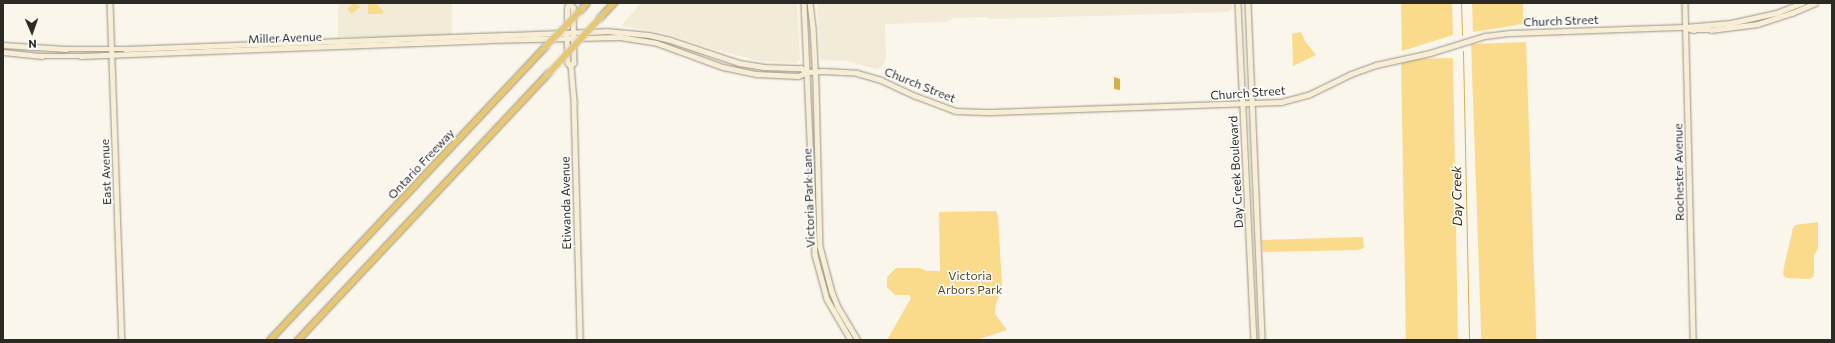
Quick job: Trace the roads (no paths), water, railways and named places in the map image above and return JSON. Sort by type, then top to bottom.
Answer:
[{"type":"highway","name":"Ontario Freeway","points":[[270,340],[587,3]]},
{"type":"highway","points":[[298,340],[614,3]]},
{"type":"highway","points":[[304,340],[312,325]]},
{"type":"main road","name":"East Avenue","points":[[110,3],[122,340]]},
{"type":"main road","name":"Etiwanda Avenue","points":[[571,66],[574,63],[574,32],[573,7],[569,3],[566,8],[568,63],[571,66],[574,103],[580,340]]},
{"type":"main road","name":"Victoria Park Lane","points":[[804,3],[815,255],[817,269],[827,299],[851,340]]},
{"type":"main road","name":"Victoria Park Lane","points":[[810,3],[813,27],[815,71],[820,246],[832,292],[838,307],[858,340]]},
{"type":"main road","name":"Day Creek Boulevard","points":[[1238,3],[1254,340]]},
{"type":"main road","name":"Day Creek Boulevard","points":[[1248,3],[1262,340]]},
{"type":"main road","name":"Rochester Avenue","points":[[1684,3],[1693,340]]},
{"type":"main road","name":"Church Street","points":[[568,38],[620,37],[657,43],[723,67],[757,74],[798,76],[815,71],[839,71],[869,76],[948,108],[971,113],[1281,102],[1301,98],[1370,67],[1430,53],[1492,35],[1685,28],[1755,19],[1802,3]]},
{"type":"main road","name":"Church Street","points":[[1685,28],[1694,30],[1711,30],[1758,24],[1792,14],[1815,3]]},
{"type":"main road","name":"Church Street","points":[[567,32],[606,31],[649,35],[670,40],[739,63],[763,67],[801,68],[808,72]]},
{"type":"main road","name":"Miller Avenue","points":[[3,52],[55,56],[112,52],[567,32]]},
{"type":"main road","name":"Miller Avenue","points":[[3,44],[112,52],[568,38]]},
{"type":"waterway","name":"Day Creek","points":[[1461,3],[1462,35]]},
{"type":"waterway","name":"Day Creek","points":[[1463,51],[1469,340]]},
{"type":"park label","name":"Victoria Arbors Park","points":[[970,283]]}]
